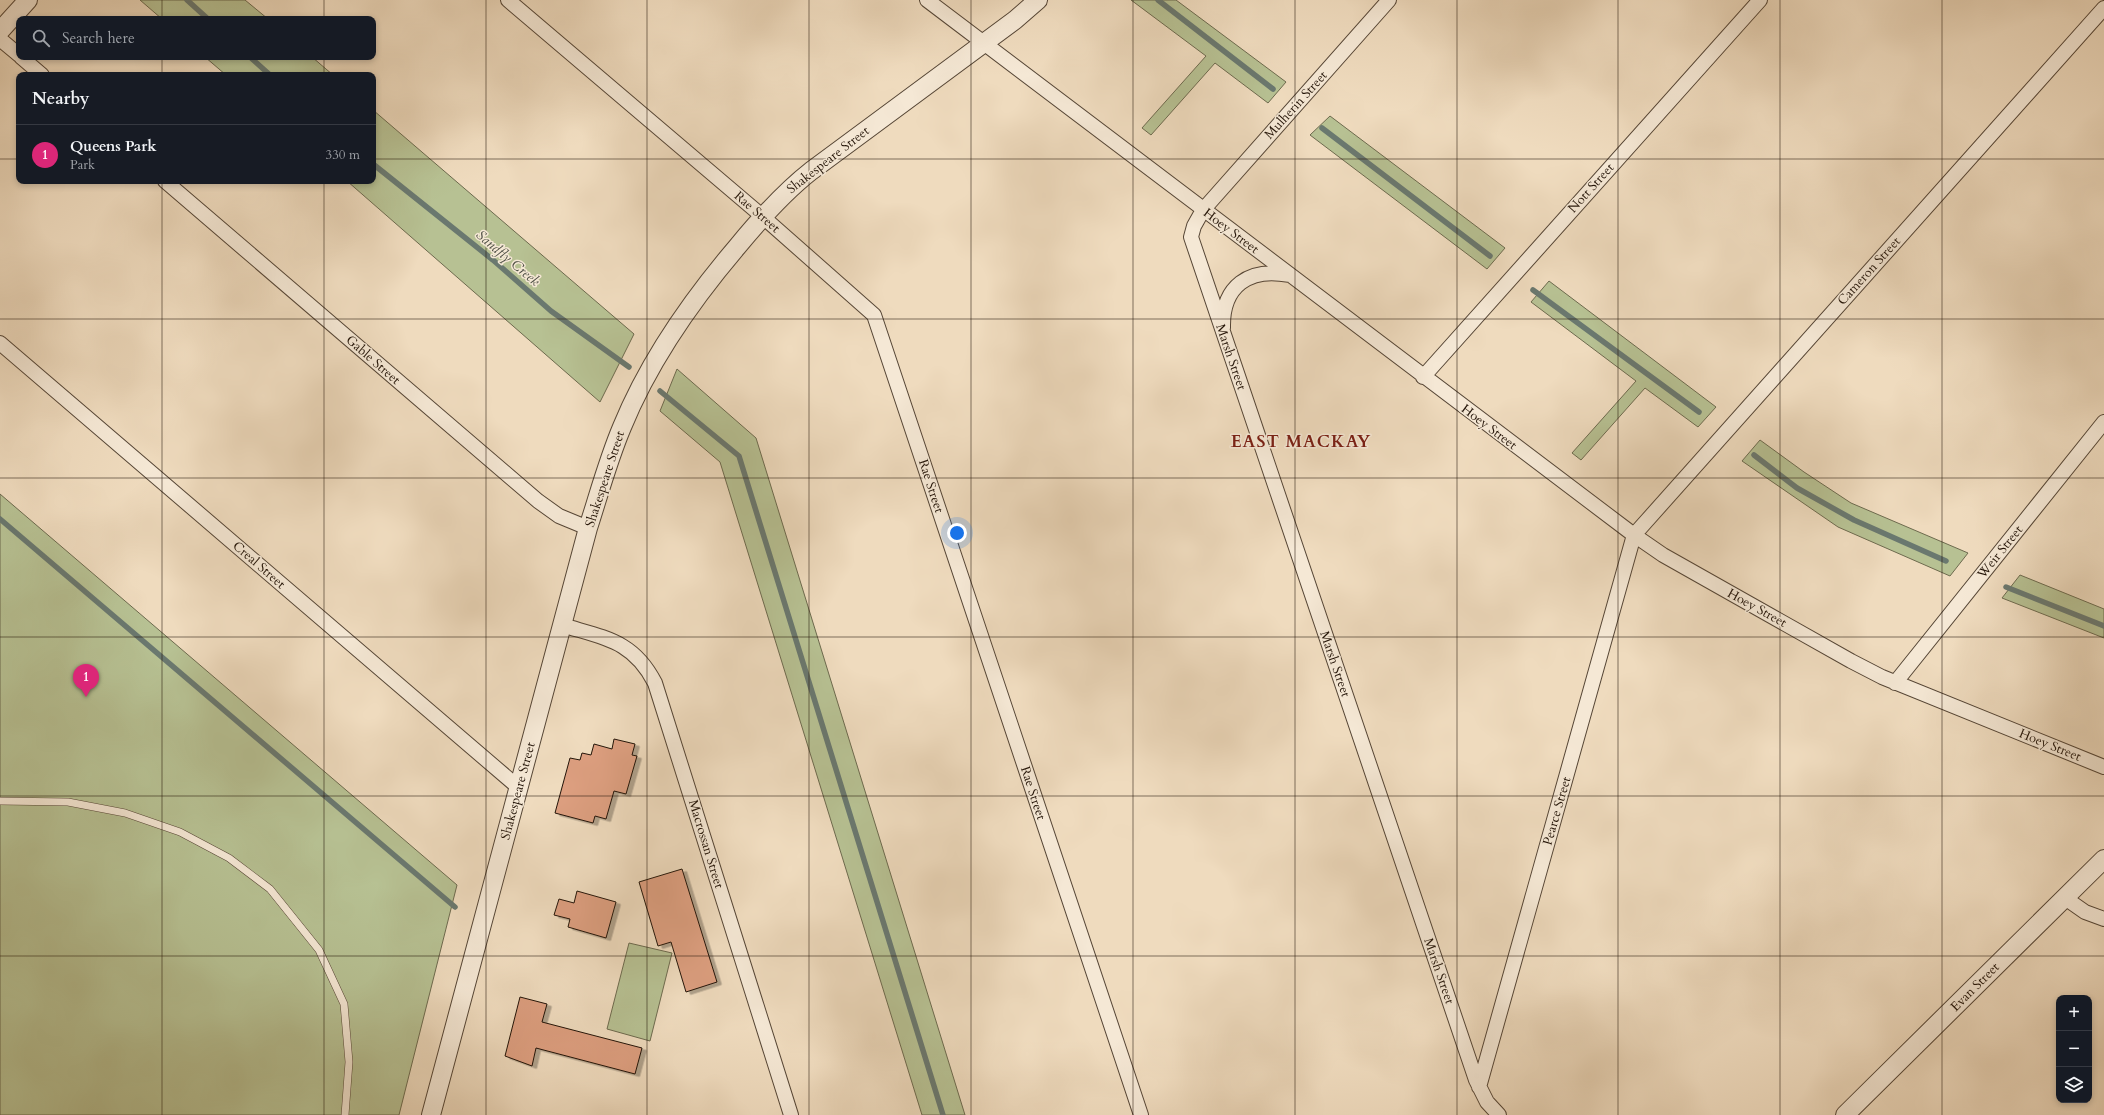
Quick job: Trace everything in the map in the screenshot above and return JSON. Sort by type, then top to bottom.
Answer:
[{"type":"street","points":[[0,31],[28,0]]},
{"type":"street","name":"Rae Street","points":[[508,0],[762,216],[874,315],[1141,1115]]},
{"type":"street","name":"Hoey Street","points":[[927,0],[1423,377],[1634,535],[1673,561],[1851,661],[1895,683],[2104,767]]},
{"type":"street","name":"Shakespeare Street","points":[[431,1115],[588,528],[610,456],[635,398],[659,354],[701,292],[762,216],[789,189],[811,170],[983,44],[1038,0]]},
{"type":"street","name":"Mulherin Street","points":[[1203,210],[1389,0]]},
{"type":"street","name":"Nott Street","points":[[1423,377],[1760,0]]},
{"type":"street","name":"Cameron Street","points":[[1634,535],[2104,8]]},
{"type":"street","points":[[0,39],[16,53]]},
{"type":"street","points":[[25,60],[39,72]]},
{"type":"street","name":"Gable Street","points":[[168,184],[538,501],[559,516],[588,528]]},
{"type":"street","name":"Marsh Street","points":[[1203,210],[1193,228],[1192,239],[1479,1087],[1487,1102],[1499,1115]]},
{"type":"street","points":[[1224,335],[1223,323],[1225,308],[1233,290],[1240,282],[1260,274],[1279,273],[1289,275]]},
{"type":"street","name":"Creal Street","points":[[0,343],[518,787]]},
{"type":"street","name":"Weir Street","points":[[1895,683],[2104,422]]},
{"type":"street","name":"Pearce Street","points":[[1479,1087],[1634,535]]},
{"type":"street","name":"Macrossan Street","points":[[562,625],[608,639],[627,648],[641,660],[655,683],[791,1115]]},
{"type":"street","name":"Evan Street","points":[[1845,1115],[2104,859]]},
{"type":"street","points":[[2065,898],[2082,910],[2104,919]]},
{"type":"lane","points":[[0,802],[68,802],[125,813],[180,832],[229,858],[270,889],[319,950],[344,1004],[349,1062],[345,1115]]},
{"type":"green space","points":[[140,0],[245,0],[264,16],[159,16]]},
{"type":"green space","points":[[1131,0],[1176,0],[1286,82],[1268,103],[1215,63],[1151,135],[1142,128],[1206,56]]},
{"type":"green space","points":[[208,60],[316,60],[330,72],[222,72]]},
{"type":"green space","points":[[376,113],[634,334],[600,402],[350,184],[376,184]]},
{"type":"green space","points":[[1330,116],[1505,248],[1487,269],[1310,135]]},
{"type":"green space","points":[[1549,281],[1716,407],[1698,427],[1645,388],[1581,460],[1572,453],[1636,381],[1531,302]]},
{"type":"green space","points":[[677,369],[756,438],[965,1115],[922,1115],[720,462],[660,411]]},
{"type":"green space","points":[[1760,440],[1804,472],[1851,503],[1968,553],[1950,576],[1838,527],[1742,461]]},
{"type":"green space","points":[[0,494],[457,885],[399,1115],[0,1115]]},
{"type":"green space","points":[[2020,575],[2104,609],[2104,638],[2002,598]]},
{"type":"green space","points":[[629,943],[672,953],[650,1041],[607,1029]]},
{"type":"building","points":[[614,739],[635,744],[632,755],[637,756],[626,794],[614,791],[606,819],[595,816],[593,823],[555,813],[570,758],[580,760],[582,753],[591,755],[594,744],[612,749]]},
{"type":"building","points":[[682,869],[717,982],[686,992],[671,942],[658,946],[639,882]]},
{"type":"building","points":[[577,891],[616,902],[606,938],[568,927],[570,919],[554,915],[559,899],[574,903]]},
{"type":"building","points":[[520,997],[547,1004],[542,1022],[642,1048],[635,1074],[536,1048],[532,1066],[505,1056]]},
{"type":"waterway","name":"Sandfly Creek","points":[[187,0],[205,16]]},
{"type":"waterway","points":[[1158,0],[1273,89]]},
{"type":"waterway","name":"Sandfly Creek","points":[[253,60],[267,72]]},
{"type":"waterway","points":[[1322,128],[1490,256]]},
{"type":"waterway","name":"Sandfly Creek","points":[[376,166],[493,260],[551,311],[629,367]]},
{"type":"waterway","points":[[1533,290],[1699,412]]},
{"type":"waterway","points":[[660,391],[739,456],[943,1115]]},
{"type":"waterway","points":[[1754,455],[1797,488],[1854,520],[1946,561]]},
{"type":"waterway","points":[[0,519],[455,907]]},
{"type":"waterway","points":[[2006,587],[2104,626]]},
{"type":"place","name":"Queens Park","points":[[86,697]]},
{"type":"district","name":"EAST MACKAY","points":[[1301,441]]}]
